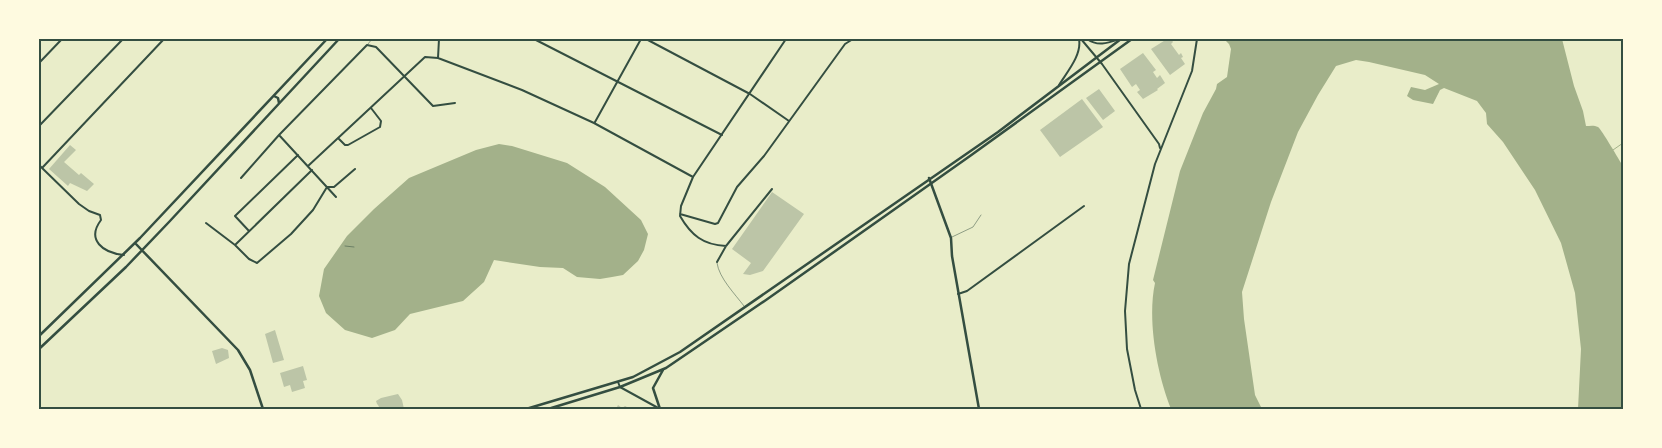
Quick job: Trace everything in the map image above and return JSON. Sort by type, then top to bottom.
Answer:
[{"type":"main road","points":[[39,336],[124,255],[327,39]]},
{"type":"main road","points":[[39,349],[126,267],[339,39]]},
{"type":"main road","points":[[526,409],[634,377],[664,362],[998,132],[1121,39]]},
{"type":"main road","points":[[548,409],[620,387],[663,369],[766,300],[1132,39]]},
{"type":"main road","points":[[274,96],[278,98],[279,103]]},
{"type":"main road","points":[[929,178],[951,238],[958,294],[979,409]]},
{"type":"main road","points":[[135,243],[238,350],[250,370],[262,409]]},
{"type":"main road","points":[[660,409],[653,388],[663,369]]},
{"type":"street","points":[[39,63],[62,39]]},
{"type":"street","points":[[39,126],[123,39]]},
{"type":"street","points":[[42,168],[164,39]]},
{"type":"street","points":[[438,58],[439,39]]},
{"type":"street","points":[[534,39],[722,134]]},
{"type":"street","points":[[594,123],[641,39]]},
{"type":"street","points":[[646,39],[750,94],[789,121]]},
{"type":"street","points":[[726,246],[703,242],[694,236],[680,215],[682,206],[693,177],[786,39]]},
{"type":"street","points":[[680,215],[707,223],[718,223],[737,187],[764,156],[845,44],[853,39],[858,39]]},
{"type":"street","points":[[1080,39],[1159,144],[1160,149]]},
{"type":"street","points":[[1059,85],[1076,55],[1080,39]]},
{"type":"street","points":[[1087,39],[1099,44],[1106,44],[1121,39]]},
{"type":"street","points":[[1141,409],[1133,384],[1127,349],[1125,311],[1129,264],[1160,149],[1192,71],[1197,39]]},
{"type":"street","points":[[241,178],[279,134],[367,45],[376,47],[433,106],[455,103]]},
{"type":"street","points":[[308,166],[425,57],[438,58],[522,90],[594,123],[693,177]]},
{"type":"street","points":[[338,138],[345,145],[351,144],[380,127],[381,121],[370,107]]},
{"type":"street","points":[[279,134],[336,197]]},
{"type":"street","points":[[249,231],[235,216],[298,155]]},
{"type":"street","points":[[39,165],[79,204],[89,211],[100,215],[101,220],[95,235],[99,245],[108,251],[124,255]]},
{"type":"street","points":[[327,187],[334,187],[355,169]]},
{"type":"street","points":[[235,245],[312,170]]},
{"type":"street","points":[[206,223],[235,245],[249,259],[257,263],[290,234],[313,210],[327,187]]},
{"type":"street","points":[[717,262],[726,246],[772,189]]},
{"type":"street","points":[[958,294],[967,291],[1084,206]]},
{"type":"street","points":[[618,382],[620,387],[660,409]]},
{"type":"lane","points":[[367,45],[372,39]]},
{"type":"lane","points":[[951,238],[973,227],[981,215]]},
{"type":"lane","points":[[717,262],[718,269],[745,307]]},
{"type":"path","points":[[345,246],[354,247]]},
{"type":"shaded area","points":[[1224,39],[1562,39],[1586,126],[1598,127],[1623,166],[1623,409],[1578,409],[1581,349],[1575,293],[1561,243],[1535,190],[1503,142],[1487,124],[1486,113],[1477,101],[1444,88],[1440,90],[1433,104],[1413,100],[1407,96],[1411,87],[1425,90],[1439,84],[1425,75],[1356,60],[1336,66],[1298,132],[1271,202],[1242,292],[1255,395],[1262,409],[1171,409],[1161,380],[1155,347],[1152,313],[1155,283],[1153,280],[1180,171],[1203,113],[1217,84],[1227,77],[1231,49]]},
{"type":"shaded area","points":[[499,144],[512,146],[567,163],[605,187],[641,220],[648,234],[644,250],[638,261],[623,275],[600,279],[577,277],[563,268],[540,267],[494,260],[484,282],[463,301],[410,314],[395,330],[372,338],[345,330],[326,313],[319,296],[324,269],[347,236],[374,209],[409,178],[476,150]]},
{"type":"building","points":[[1167,39],[1171,39],[1173,42],[1171,44],[1179,55],[1181,53],[1183,57],[1181,58],[1185,64],[1170,75],[1151,49]]},
{"type":"building","points":[[1143,53],[1156,70],[1153,72],[1157,78],[1160,75],[1165,83],[1158,90],[1143,99],[1137,92],[1140,90],[1136,84],[1132,87],[1120,69]]},
{"type":"building","points":[[1099,89],[1115,111],[1103,120],[1086,98]]},
{"type":"building","points":[[1082,99],[1103,127],[1060,157],[1040,130]]},
{"type":"building","points":[[70,145],[76,150],[64,162],[79,175],[81,173],[94,184],[87,191],[70,183],[68,186],[49,169]]},
{"type":"building","points":[[772,192],[804,214],[763,271],[750,275],[743,274],[751,263],[732,249]]},
{"type":"building","points":[[275,330],[284,360],[273,363],[265,334]]},
{"type":"building","points":[[222,348],[228,350],[229,358],[216,364],[212,351]]},
{"type":"building","points":[[303,366],[307,380],[303,381],[305,388],[292,392],[290,385],[284,387],[280,373]]},
{"type":"building","points":[[398,394],[404,409],[380,409],[376,401]]},
{"type":"building","points":[[618,405],[622,408],[625,406],[631,409],[616,409]]},
{"type":"waterway","points":[[1613,150],[1623,143]]}]
